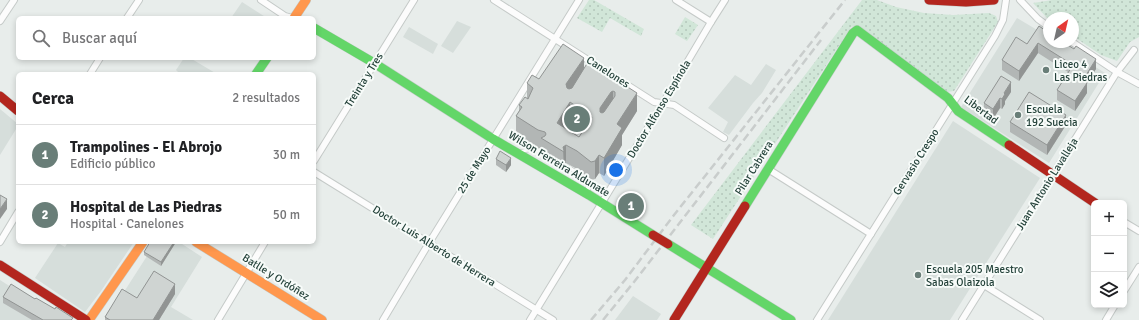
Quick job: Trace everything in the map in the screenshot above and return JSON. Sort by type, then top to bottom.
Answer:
[{"type":"street","points":[[0,21],[14,0]]},
{"type":"street","points":[[128,16],[139,0]]},
{"type":"street","points":[[261,0],[285,16]]},
{"type":"street","points":[[294,16],[306,0]]},
{"type":"street","name":"Treinta y Tres","points":[[316,158],[414,0]]},
{"type":"street","name":"Canelones","points":[[494,0],[595,64],[628,88],[654,102],[674,105],[724,138]]},
{"type":"street","name":"25 de Mayo","points":[[383,320],[579,0]]},
{"type":"street","points":[[676,0],[711,22]]},
{"type":"street","name":"Doctor Alfonso Espínola","points":[[530,320],[664,103],[725,0]]},
{"type":"street","points":[[930,0],[966,2],[994,0]]},
{"type":"street","name":"Gervasio Crespo","points":[[817,320],[996,36],[1003,20],[1006,0]]},
{"type":"street","points":[[1020,0],[1043,23]]},
{"type":"street","name":"Wilson Ferreira Aldunate","points":[[316,29],[493,139],[589,195],[791,320]]},
{"type":"street","name":"Libertad","points":[[857,30],[948,98],[958,111],[1091,200]]},
{"type":"street","name":"Pilar Cabrera","points":[[674,320],[853,33],[857,30]]},
{"type":"street","points":[[1079,47],[1117,72],[1139,84]]},
{"type":"street","name":"Juan Antonio Lavalleja","points":[[962,320],[1117,72],[1134,50]]},
{"type":"street","points":[[91,72],[99,60]]},
{"type":"street","points":[[257,72],[266,60]]},
{"type":"street","points":[[0,96],[16,109]]},
{"type":"street","points":[[768,169],[871,234]]},
{"type":"street","name":"Doctor Luis Alberto de Herrera","points":[[316,173],[553,320]]},
{"type":"street","points":[[0,242],[16,215]]},
{"type":"street","points":[[1127,224],[1139,231]]},
{"type":"street","points":[[89,320],[142,244]]},
{"type":"street","name":"Batlle y Ordóñez","points":[[199,244],[322,320]]},
{"type":"street","points":[[218,320],[265,244]]},
{"type":"street","points":[[0,265],[86,320]]},
{"type":"street","points":[[1127,286],[1139,267]]},
{"type":"street","points":[[984,286],[1040,320]]},
{"type":"street","points":[[1106,320],[1113,308]]},
{"type":"lane","points":[[591,71],[595,64]]},
{"type":"lane","points":[[516,153],[532,149],[543,152]]},
{"type":"lane","points":[[566,166],[578,173],[583,178],[587,184],[589,195]]},
{"type":"shaded area","points":[[242,2],[264,16],[232,16]]},
{"type":"shaded area","points":[[1017,18],[1043,33],[1043,48],[1065,48],[1105,73],[1049,163],[961,107]]},
{"type":"shaded area","points":[[457,21],[471,27],[453,53],[441,46]]},
{"type":"shaded area","points":[[409,27],[438,44],[433,54],[403,37]]},
{"type":"shaded area","points":[[183,60],[193,60],[214,72],[178,72],[176,70]]},
{"type":"shaded area","points":[[766,64],[776,70],[762,93],[729,135],[723,132],[728,122],[708,108],[735,75],[751,85]]},
{"type":"shaded area","points":[[0,109],[16,122],[16,129],[0,155]]},
{"type":"shaded area","name":"Escuela 205 Maestro Sabas Olaizola","points":[[953,121],[1040,178],[950,320],[828,320]]},
{"type":"shaded area","points":[[57,244],[65,247],[67,244],[133,244],[85,312],[35,278]]},
{"type":"shaded area","points":[[155,244],[182,244],[202,257],[171,307],[193,320],[106,320]]},
{"type":"shaded area","points":[[0,280],[47,310],[40,320],[0,320]]},
{"type":"shaded area","points":[[633,296],[661,314],[657,320],[615,320]]},
{"type":"green space","points":[[589,0],[594,0],[644,29],[641,36],[610,18],[602,32],[577,18]]},
{"type":"green space","points":[[862,0],[877,0],[896,7],[924,13],[953,15],[989,13],[996,16],[998,22],[954,91],[947,92],[858,26],[851,27],[713,239],[691,225]]},
{"type":"green space","points":[[1052,0],[1139,0],[1139,37],[1130,42],[1117,61],[1101,55],[1079,40],[1079,12],[1043,12],[1043,14],[1033,3]]},
{"type":"green space","points":[[685,17],[698,25],[687,41],[675,34]]},
{"type":"building","points":[[1039,26],[1043,29],[1043,46],[1038,43],[1019,71],[1002,60],[1016,37],[1027,44]]},
{"type":"building","points":[[563,44],[584,58],[566,84],[567,88],[572,88],[588,62],[618,80],[617,83],[619,85],[623,84],[637,93],[617,124],[622,128],[604,158],[599,155],[595,161],[591,162],[577,151],[566,145],[563,147],[564,152],[541,138],[545,136],[545,132],[538,130],[516,116],[522,107],[519,105],[525,97],[528,99],[533,88],[527,83],[532,75],[539,79]],"holes":[[[613,91],[615,92],[615,96],[604,112],[600,112],[600,108]],[[570,102],[592,117],[579,137],[557,123]]]},
{"type":"building","points":[[1046,48],[1079,48],[1096,59],[1083,80],[1087,83],[1075,101],[1057,90],[1073,65]]},
{"type":"building","points":[[1001,76],[1011,82],[1002,99],[1000,98],[993,109],[984,103]]},
{"type":"building","points":[[1029,92],[1066,115],[1047,145],[1010,122]]},
{"type":"building","points":[[500,151],[511,158],[506,165],[496,159]]},
{"type":"building","points":[[0,195],[7,199],[0,209]]},
{"type":"building","points":[[149,244],[173,244],[161,262],[144,252]]},
{"type":"building","points":[[154,271],[175,284],[153,320],[110,320],[105,317],[122,289],[137,298]]},
{"type":"building","points":[[11,284],[35,299],[36,298],[55,309],[56,307],[73,318],[71,320],[43,320],[3,297]]},
{"type":"railway","points":[[591,320],[625,280],[674,215],[845,0]]},
{"type":"railway","points":[[603,320],[821,40]]},
{"type":"traffic: fast","points":[[316,29],[374,63],[493,139],[589,195],[653,235]]},
{"type":"traffic: fast","points":[[745,206],[853,33],[857,30],[948,98],[958,111],[1009,145]]},
{"type":"traffic: fast","points":[[257,72],[266,60]]},
{"type":"traffic: fast","points":[[668,244],[791,320]]},
{"type":"traffic: slow","points":[[295,16],[306,0]]},
{"type":"traffic: slow","points":[[89,320],[142,244]]},
{"type":"traffic: slow","points":[[199,244],[322,320]]},
{"type":"traffic: jam","points":[[929,0],[966,2],[994,0]]},
{"type":"traffic: jam","points":[[0,96],[16,109]]},
{"type":"traffic: jam","points":[[1009,145],[1091,200]]},
{"type":"traffic: jam","points":[[674,320],[745,206]]},
{"type":"traffic: jam","points":[[653,235],[668,244]]},
{"type":"traffic: jam","points":[[0,265],[86,320]]},
{"type":"place","name":"Liceo 4 Las Piedras","points":[[1046,70]]},
{"type":"place","name":"Escuela 192 Suecia","points":[[1018,115]]},
{"type":"place","name":"Hospital de Las Piedras","points":[[577,119]]},
{"type":"place","name":"Trampolines - El Abrojo","points":[[631,206]]},
{"type":"place","name":"Escuela 205 Maestro Sabas Olaizola","points":[[918,275]]}]
